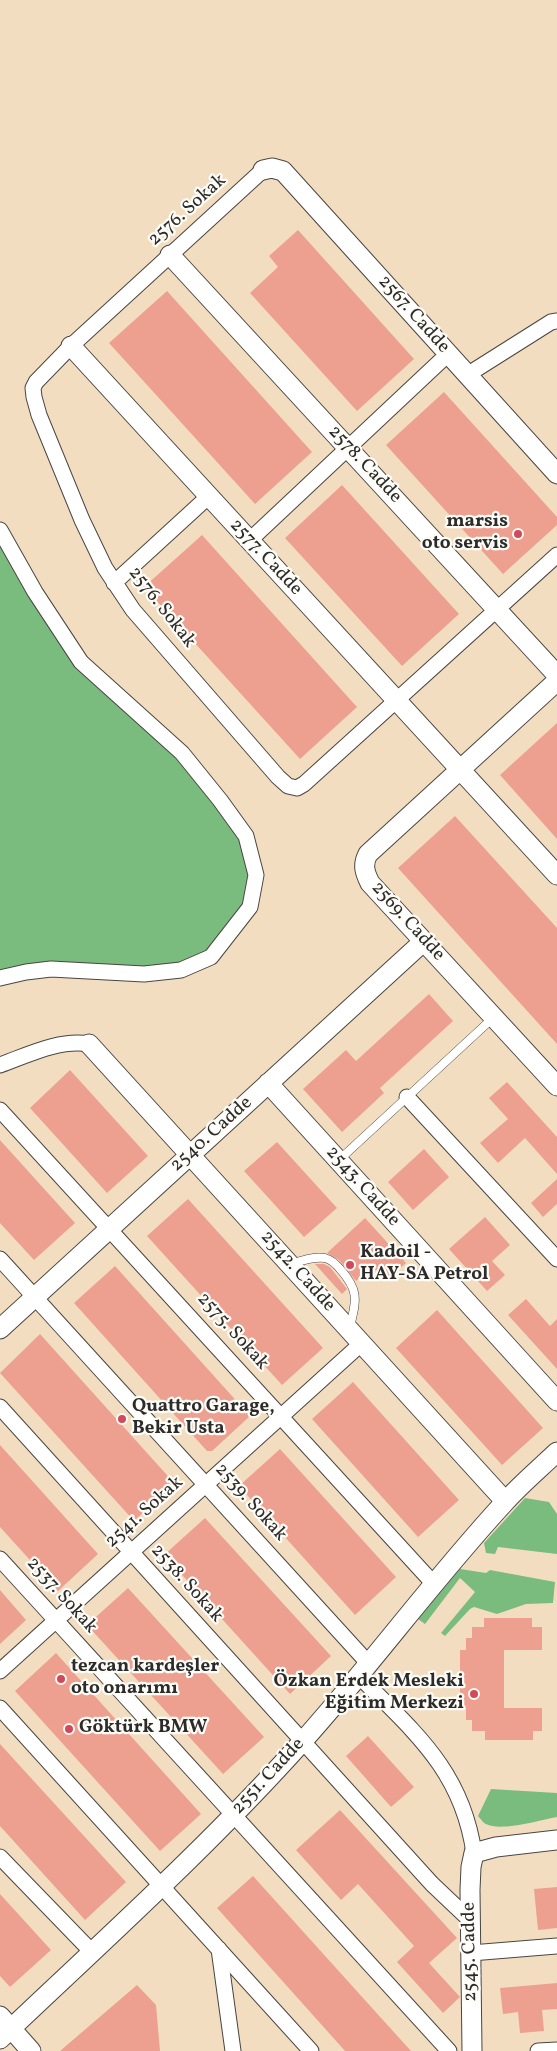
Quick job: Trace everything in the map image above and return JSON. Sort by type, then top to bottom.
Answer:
[{"type":"street","name":"2567. Cadde","points":[[263,170],[272,168],[283,171],[557,474]]},
{"type":"street","name":"2576. Sokak","points":[[263,170],[71,346],[36,382],[33,388],[34,398],[82,520],[104,568],[132,610],[278,777],[288,786],[297,788],[304,784],[557,555]]},
{"type":"street","name":"2578. Cadde","points":[[170,255],[557,675]]},
{"type":"street","points":[[467,375],[554,321]]},
{"type":"street","name":"2577. Cadde","points":[[71,346],[557,875]]},
{"type":"street","points":[[250,540],[448,354]]},
{"type":"street","points":[[114,583],[209,496]]},
{"type":"street","points":[[0,530],[35,592],[80,662],[182,753],[220,800],[246,836],[256,875],[250,907],[245,914],[211,957],[181,970],[144,974],[51,969],[0,978]]},
{"type":"street","name":"2569. Cadde","points":[[554,1076],[494,1017],[370,883],[365,872],[364,860],[368,854],[557,681]]},
{"type":"street","name":"2540. Cadde","points":[[0,1329],[424,941]]},
{"type":"street","points":[[0,1065],[58,1045],[76,1042],[89,1044]]},
{"type":"street","name":"2542. Cadde","points":[[89,1044],[505,1501]]},
{"type":"street","name":"2543. Cadde","points":[[268,1084],[557,1401]]},
{"type":"street","points":[[407,1097],[557,1259]]},
{"type":"street","name":"2575. Sokak","points":[[0,1110],[434,1583]]},
{"type":"street","name":"2539. Sokak","points":[[0,1258],[206,1484],[429,1748],[450,1777],[468,1818],[474,1853]]},
{"type":"street","name":"2541. Sokak","points":[[0,1671],[281,1416],[355,1336]]},
{"type":"street","name":"2538. Sokak","points":[[0,1407],[432,1884],[470,1920]]},
{"type":"street","name":"2551. Cadde","points":[[4,2027],[162,1886],[234,1816],[302,1742],[364,1670],[434,1583],[505,1501],[557,1452]]},
{"type":"street","name":"2537. Sokak","points":[[0,1559],[448,2051]]},
{"type":"street","points":[[0,1708],[312,2051]]},
{"type":"street","points":[[474,1853],[505,1845],[557,1840]]},
{"type":"street","name":"2545. Cadde","points":[[472,2051],[470,1920],[471,1867],[474,1853]]},
{"type":"street","points":[[0,1857],[91,1951]]},
{"type":"street","points":[[471,1953],[557,1946]]},
{"type":"street","points":[[219,1949],[233,2051]]},
{"type":"street","points":[[4,2027],[32,2051]]},
{"type":"street","points":[[538,2051],[557,2050]]},
{"type":"lane","points":[[337,1161],[494,1017]]},
{"type":"lane","points":[[289,1264],[317,1258],[333,1261],[351,1281],[354,1292],[355,1336]]},
{"type":"green space","points":[[0,530],[81,662],[182,753],[246,836],[250,907],[211,957],[181,970],[87,970],[0,978]]},
{"type":"green space","points":[[525,1498],[549,1502],[557,1514],[557,1554],[498,1547],[495,1554],[486,1553],[484,1543]]},
{"type":"green space","points":[[460,1569],[486,1573],[490,1570],[555,1582],[553,1603],[526,1604],[497,1614],[474,1607],[445,1636],[441,1633],[475,1592],[460,1578],[425,1624],[418,1619]]},
{"type":"green space","points":[[491,1789],[557,1793],[557,1817],[501,1827],[486,1824],[478,1816]]},
{"type":"building","points":[[298,230],[414,359],[357,411],[250,293],[278,267],[269,256]]},
{"type":"building","points":[[167,291],[312,452],[255,504],[109,343]]},
{"type":"building","points":[[444,392],[557,517],[557,525],[503,574],[386,445]]},
{"type":"building","points":[[342,485],[459,614],[402,666],[285,538]]},
{"type":"building","points":[[202,535],[357,707],[300,759],[144,587]]},
{"type":"building","points":[[557,723],[557,839],[500,775]]},
{"type":"building","points":[[455,816],[557,928],[557,1044],[398,868]]},
{"type":"building","points":[[429,994],[453,1021],[380,1088],[384,1093],[342,1132],[303,1089],[346,1050],[356,1061]]},
{"type":"building","points":[[70,1070],[148,1156],[107,1193],[30,1108]]},
{"type":"building","points":[[507,1082],[557,1137],[557,1174],[525,1138],[498,1163],[480,1143],[508,1119],[489,1098]]},
{"type":"building","points":[[0,1140],[75,1223],[34,1260],[0,1223]]},
{"type":"building","points":[[277,1142],[337,1208],[304,1237],[244,1171]]},
{"type":"building","points":[[424,1149],[449,1177],[413,1210],[388,1182]]},
{"type":"building","points":[[557,1179],[557,1204],[543,1217],[531,1203]]},
{"type":"building","points":[[188,1199],[323,1348],[282,1385],[147,1236]]},
{"type":"building","points":[[485,1217],[510,1245],[492,1261],[505,1275],[487,1291],[449,1249]]},
{"type":"building","points":[[365,1218],[406,1263],[386,1281],[372,1266],[356,1281],[339,1260],[327,1253]]},
{"type":"building","points":[[315,1264],[324,1264],[330,1267],[347,1289],[342,1294]]},
{"type":"building","points":[[115,1266],[250,1416],[212,1451],[207,1451],[74,1303]]},
{"type":"building","points":[[526,1299],[550,1326],[557,1319],[557,1369],[508,1315]]},
{"type":"building","points":[[437,1310],[543,1428],[502,1465],[396,1348]]},
{"type":"building","points":[[40,1334],[175,1484],[134,1521],[0,1373]]},
{"type":"building","points":[[353,1382],[459,1500],[418,1537],[312,1419]]},
{"type":"building","points":[[0,1445],[98,1554],[58,1591],[0,1527]]},
{"type":"building","points":[[280,1449],[396,1577],[355,1615],[239,1486]]},
{"type":"building","points":[[205,1518],[331,1656],[290,1694],[164,1555]]},
{"type":"building","points":[[128,1588],[264,1737],[223,1774],[87,1625]]},
{"type":"building","points":[[0,1590],[26,1620],[0,1644]]},
{"type":"building","name":"Özkan Erdek Mesleki Eğitim Merkezi","points":[[484,1618],[532,1618],[532,1627],[542,1627],[542,1650],[504,1650],[504,1708],[542,1708],[542,1731],[533,1731],[533,1740],[485,1740],[485,1731],[472,1731],[472,1720],[466,1720],[466,1708],[460,1708],[460,1650],[466,1650],[466,1638],[472,1638],[472,1627],[484,1627]]},
{"type":"building","points":[[56,1653],[201,1814],[160,1851],[15,1691]]},
{"type":"building","points":[[368,1736],[414,1787],[391,1807],[346,1756]]},
{"type":"building","points":[[0,1744],[126,1882],[85,1920],[0,1826]]},
{"type":"building","points":[[340,1810],[457,1938],[429,1963],[460,1997],[443,2013],[397,1962],[414,1946],[358,1884],[341,1900],[296,1850]]},
{"type":"building","points":[[253,1876],[411,2051],[345,2051],[217,1908]]},
{"type":"building","points":[[557,1887],[557,1928],[538,1930],[534,1889]]},
{"type":"building","points":[[0,1894],[51,1950],[10,1987],[0,1976]]},
{"type":"building","points":[[557,1983],[557,2009],[542,2010],[544,2031],[520,2033],[518,2012],[503,2014],[500,1988]]},
{"type":"building","points":[[137,1985],[156,2005],[160,2051],[60,2051]]},
{"type":"place","name":"marsis oto servis","points":[[518,534]]},
{"type":"place","name":"Kadoil - HAY-SA Petrol","points":[[350,1265]]},
{"type":"place","name":"Quattro Garage, Bekir Usta","points":[[122,1419]]},
{"type":"place","name":"tezcan kardeşler oto onarımı","points":[[61,1679]]},
{"type":"place","name":"Özkan Erdek Mesleki Eğitim Merkezi","points":[[474,1694]]},
{"type":"place","name":"Göktürk BMW","points":[[69,1729]]}]
